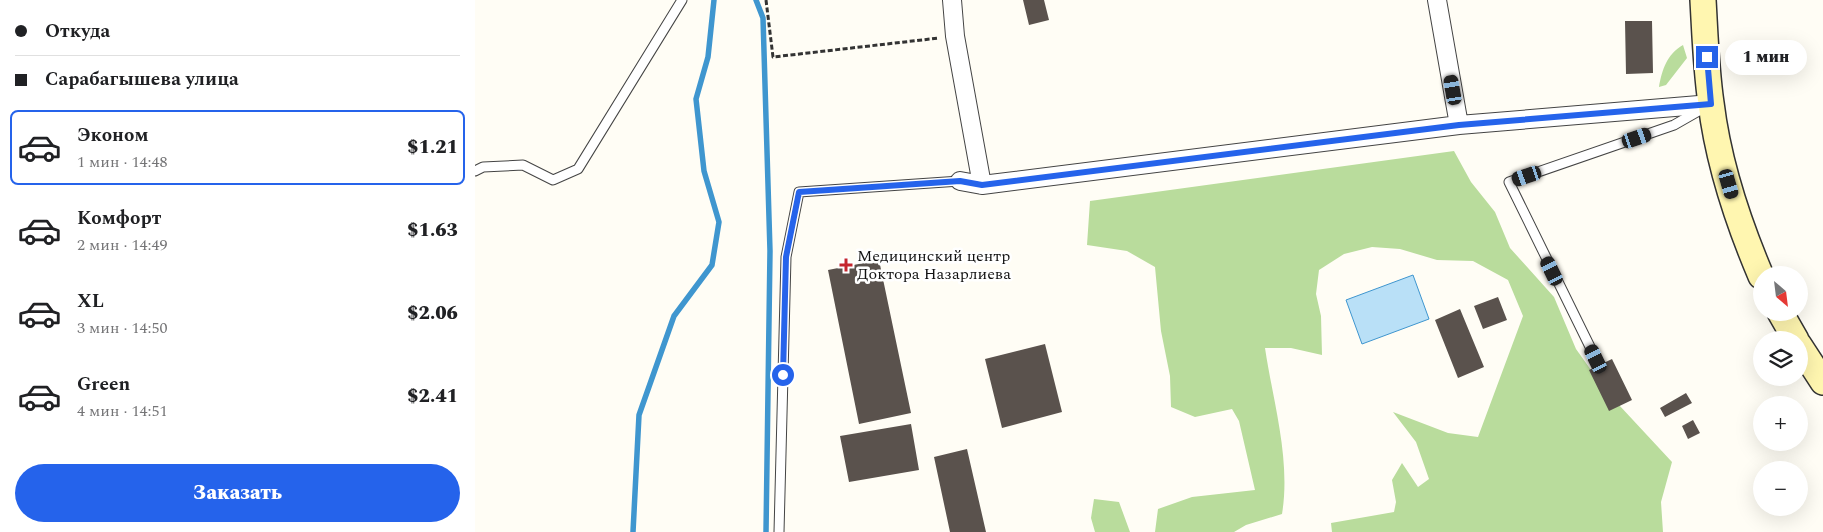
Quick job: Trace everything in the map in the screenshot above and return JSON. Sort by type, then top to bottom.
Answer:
[{"type":"main road","points":[[1703,0],[1711,104],[1729,184],[1744,237],[1757,266]]},
{"type":"main road","points":[[1808,360],[1823,382]]},
{"type":"street","points":[[952,0],[955,36],[982,185]]},
{"type":"street","points":[[1437,0],[1459,125]]},
{"type":"street","points":[[960,181],[982,185],[1459,125],[1711,104]]},
{"type":"lane","points":[[475,171],[483,167],[523,165],[553,180],[578,168],[682,0]]},
{"type":"lane","points":[[1596,359],[1509,182],[1674,125],[1711,104]]},
{"type":"lane","points":[[779,532],[786,257],[799,192],[960,181]]},
{"type":"path","points":[[766,0],[773,57],[955,36]]},
{"type":"green space","points":[[1683,45],[1687,58],[1666,85],[1659,87],[1666,63],[1673,53]]},
{"type":"green space","points":[[1454,151],[1471,182],[1495,212],[1510,248],[1554,297],[1576,349],[1606,391],[1672,462],[1661,502],[1663,532],[1332,532],[1331,523],[1394,512],[1396,502],[1392,480],[1402,463],[1418,487],[1429,479],[1416,442],[1393,412],[1448,433],[1478,437],[1523,316],[1508,280],[1473,261],[1437,260],[1400,249],[1372,247],[1344,254],[1319,270],[1316,294],[1321,316],[1322,355],[1291,348],[1265,348],[1283,452],[1284,493],[1282,514],[1246,525],[1234,532],[1155,532],[1158,509],[1192,497],[1255,490],[1239,421],[1232,409],[1195,417],[1171,407],[1170,376],[1161,331],[1155,267],[1127,251],[1087,245],[1090,201]]},
{"type":"green space","points":[[1094,499],[1119,502],[1130,532],[1095,532],[1091,518]]},
{"type":"water","points":[[1413,275],[1429,319],[1362,344],[1346,300]]},
{"type":"building","points":[[1023,0],[1044,0],[1049,20],[1029,25]]},
{"type":"building","points":[[1625,21],[1652,21],[1653,73],[1626,74]]},
{"type":"building","points":[[879,260],[911,413],[859,424],[828,270]]},
{"type":"building","points":[[1498,297],[1507,320],[1483,329],[1474,306]]},
{"type":"building","points":[[1460,309],[1484,367],[1458,378],[1435,320]]},
{"type":"building","points":[[1045,344],[1062,412],[1002,428],[985,359]]},
{"type":"building","points":[[1612,359],[1632,400],[1609,411],[1589,370]]},
{"type":"building","points":[[1686,393],[1692,403],[1665,417],[1660,408]]},
{"type":"building","points":[[1693,420],[1700,433],[1688,439],[1682,426]]},
{"type":"building","points":[[911,424],[919,470],[849,482],[840,436]]},
{"type":"building","points":[[967,449],[986,532],[950,532],[934,457]]},
{"type":"waterway","points":[[633,532],[639,415],[674,316],[712,265],[719,222],[704,171],[696,99],[708,57],[714,0]]},
{"type":"waterway","points":[[756,0],[763,18],[770,251],[766,532]]},
{"type":"place","name":"Медицинский центр Доктора Назарлиева","points":[[846,265]]},
{"type":"route","points":[[783,375],[786,257],[799,192],[960,181],[982,185],[1459,125],[1711,104],[1707,57]]}]
